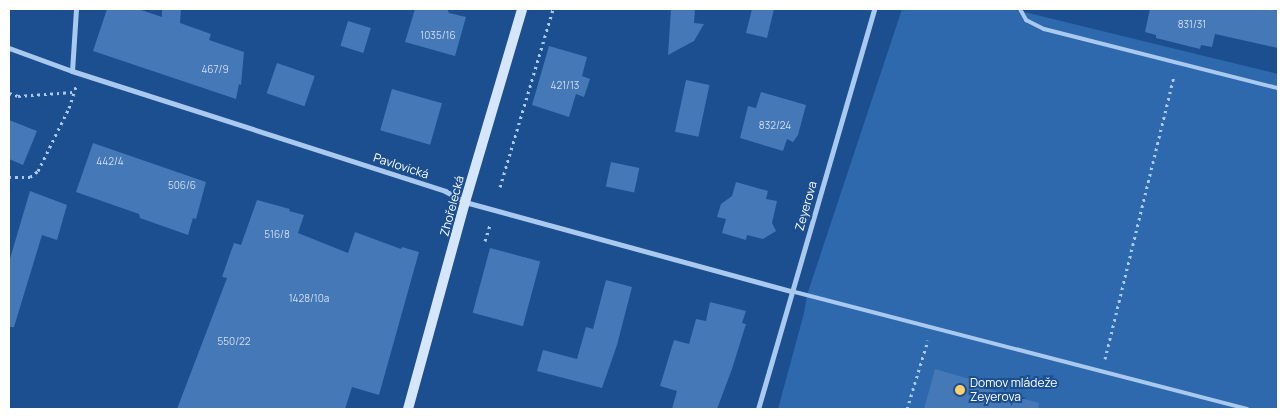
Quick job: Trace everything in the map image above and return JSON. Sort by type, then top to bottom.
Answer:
[{"type":"main road","name":"Zhořelecká","points":[[408,409],[465,202],[522,9]]},
{"type":"street","points":[[72,71],[76,9]]},
{"type":"street","name":"Zeyerova","points":[[758,409],[874,9]]},
{"type":"street","name":"Pavlovická","points":[[9,48],[72,71],[445,191],[465,202],[791,291]]},
{"type":"lane","points":[[1020,9],[1026,20],[1044,29],[1278,88]]},
{"type":"lane","points":[[791,291],[1247,409]]},
{"type":"path","points":[[500,187],[553,9]]},
{"type":"path","points":[[1102,372],[1177,63]]},
{"type":"path","points":[[9,177],[30,177],[38,170],[70,108],[73,92],[81,73]]},
{"type":"path","points":[[9,93],[18,96],[73,92]]},
{"type":"path","points":[[485,241],[490,225]]},
{"type":"path","points":[[907,409],[932,327]]},
{"type":"shaded area","points":[[902,9],[1012,9],[1278,74],[1278,409],[778,409],[804,313],[807,295]]},
{"type":"building","points":[[107,9],[138,9],[162,17],[162,9],[181,9],[180,23],[211,34],[209,40],[244,52],[241,85],[239,84],[236,99],[93,51]]},
{"type":"building","points":[[415,9],[447,9],[449,13],[466,17],[455,56],[405,42]]},
{"type":"building","points":[[671,9],[695,9],[694,23],[704,24],[694,41],[668,55]]},
{"type":"building","points":[[752,9],[774,9],[767,38],[746,33]]},
{"type":"building","points":[[1150,9],[1278,9],[1278,48],[1215,34],[1212,47],[1201,45],[1200,49],[1156,38],[1156,35],[1145,32]]},
{"type":"building","points":[[348,21],[371,28],[363,53],[340,46]]},
{"type":"building","points":[[549,46],[587,57],[582,76],[590,79],[584,97],[576,94],[569,117],[532,105]]},
{"type":"building","points":[[277,63],[315,76],[304,106],[267,93]]},
{"type":"building","points":[[686,80],[709,85],[698,137],[675,132]]},
{"type":"building","points":[[392,89],[442,103],[430,145],[380,130]]},
{"type":"building","points":[[761,92],[806,105],[798,135],[793,142],[787,139],[783,151],[740,138],[748,106],[756,108]]},
{"type":"building","points":[[9,120],[37,131],[23,165],[9,159]]},
{"type":"building","points":[[93,143],[206,182],[196,219],[193,218],[188,235],[140,218],[139,214],[76,192]]},
{"type":"building","points":[[611,162],[639,168],[634,192],[606,186]]},
{"type":"building","points":[[736,182],[768,191],[766,199],[777,201],[772,223],[776,231],[763,239],[747,235],[746,240],[722,233],[726,219],[717,217],[721,204],[732,196]]},
{"type":"building","points":[[30,191],[67,205],[57,240],[42,235],[14,327],[9,327],[9,262]]},
{"type":"building","points":[[257,200],[304,215],[298,233],[348,253],[355,232],[401,249],[402,247],[419,252],[379,395],[352,387],[345,409],[177,409],[227,278],[222,277],[234,243],[241,245]]},
{"type":"building","points":[[490,248],[540,261],[523,326],[473,313]]},
{"type":"building","points":[[606,280],[632,287],[617,345],[602,388],[537,371],[543,350],[577,359],[586,327],[593,329]]},
{"type":"building","points":[[710,302],[746,311],[742,323],[746,324],[732,369],[717,409],[672,409],[677,391],[660,386],[674,340],[689,344],[696,319],[706,321]]},
{"type":"building","name":"Domov mládeže Zeyerova","points":[[935,369],[973,380],[977,386],[1039,403],[1038,409],[924,409]]},
{"type":"place","name":"Domov mládeže Zeyerova","points":[[960,390]]}]
